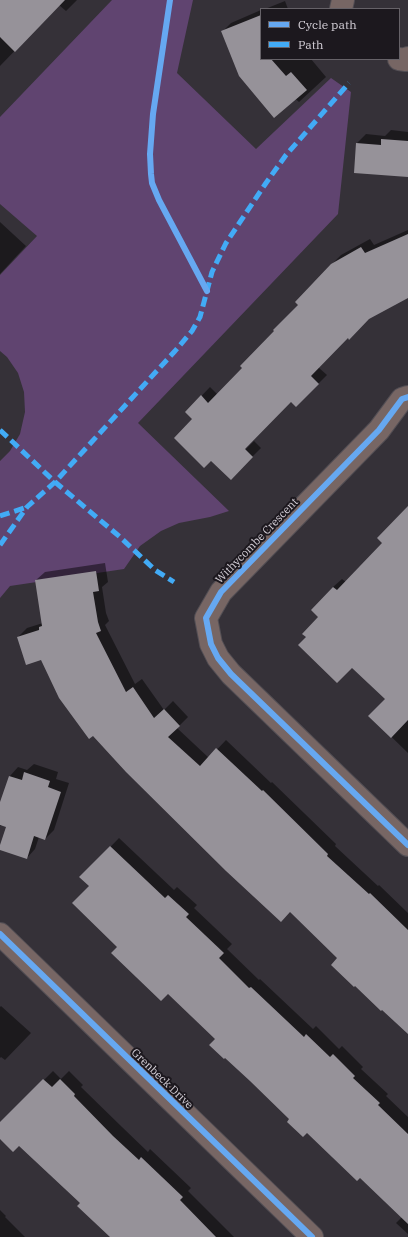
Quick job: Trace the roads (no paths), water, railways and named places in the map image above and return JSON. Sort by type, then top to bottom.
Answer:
[{"type":"street","name":"Withycombe Crescent","points":[[408,397],[402,399],[379,430],[221,592],[206,618],[211,644],[218,658],[231,674],[408,845]]},
{"type":"street","name":"Grenbeck Drive","points":[[0,934],[312,1237]]}]
